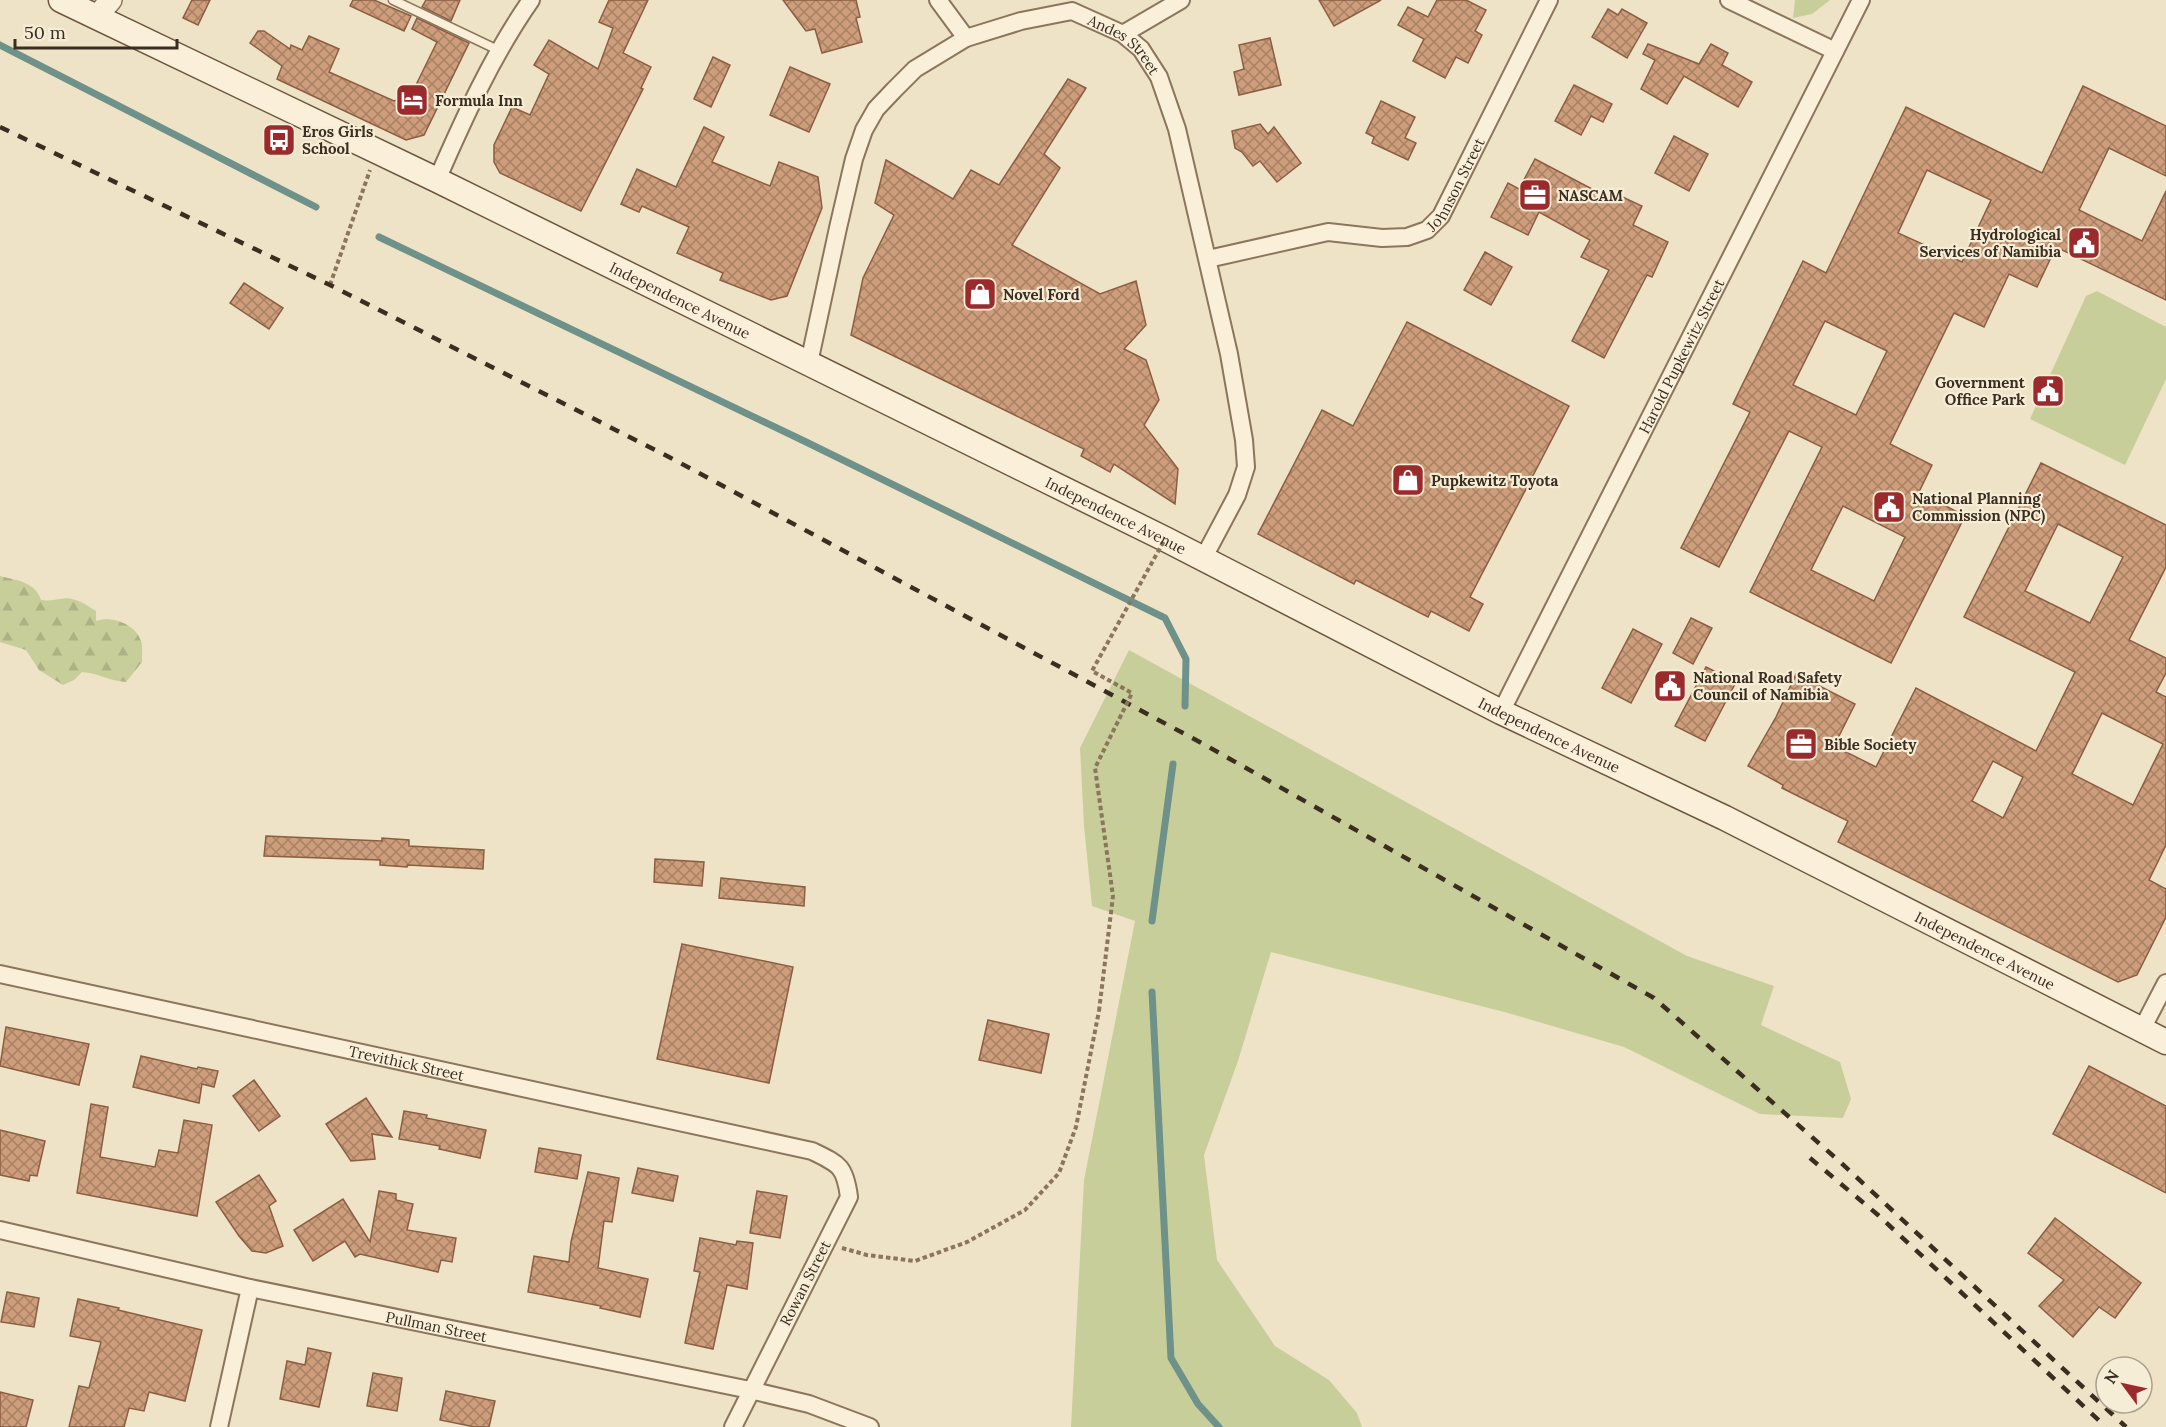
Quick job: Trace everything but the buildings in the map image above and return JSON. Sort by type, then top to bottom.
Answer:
[{"type":"main road","name":"Independence Avenue","points":[[61,0],[103,9],[376,152],[1165,539],[1501,712],[1725,819],[2166,1042]]},
{"type":"street","points":[[437,180],[465,116],[498,50],[531,0]]},
{"type":"street","points":[[938,0],[966,38]]},
{"type":"street","points":[[1123,34],[1182,0]]},
{"type":"street","name":"Johnson Street","points":[[1208,259],[1329,232],[1382,238],[1407,237],[1427,230],[1441,216],[1549,0]]},
{"type":"street","points":[[1729,0],[1835,51]]},
{"type":"street","name":"Harold Pupkewitz Street","points":[[1501,712],[1861,0]]},
{"type":"street","name":"Andes Street","points":[[809,363],[854,159],[864,130],[876,109],[915,69],[966,38],[1074,6],[1123,34],[1142,49],[1159,77],[1177,129],[1208,259],[1229,354],[1244,440],[1245,467],[1237,495],[1203,559]]},
{"type":"street","name":"Trevithick Street","points":[[0,974],[812,1151]]},
{"type":"street","points":[[2142,1029],[2166,983]]},
{"type":"street","name":"Rowan Street","points":[[733,1427],[849,1197],[846,1176],[834,1162],[812,1151]]},
{"type":"street","name":"Pullman Street","points":[[0,1230],[250,1288],[750,1390],[809,1404],[870,1427]]},
{"type":"street","points":[[219,1427],[250,1288]]},
{"type":"lane","points":[[393,0],[498,50]]},
{"type":"path","points":[[330,285],[376,152]]},
{"type":"path","points":[[825,1243],[867,1255],[915,1261],[967,1242],[1024,1210],[1059,1173],[1076,1126],[1099,1011],[1113,896],[1095,768],[1132,693],[1092,671],[1165,539]]},
{"type":"green space","points":[[1795,0],[1830,0],[1812,14],[1793,18]]},
{"type":"green space","points":[[2097,291],[2166,327],[2166,379],[2125,465],[2030,419],[2086,296]]},
{"type":"green space","points":[[0,576],[30,586],[35,589],[41,600],[65,598],[75,600],[96,611],[96,621],[116,620],[129,626],[141,641],[142,662],[126,682],[82,672],[74,680],[63,685],[39,670],[26,650],[0,642]]},
{"type":"green space","points":[[1129,650],[1687,956],[1774,986],[1761,1025],[1840,1062],[1851,1099],[1843,1118],[1760,1114],[1624,1047],[1508,1013],[1271,952],[1238,1061],[1204,1155],[1217,1260],[1275,1346],[1329,1380],[1357,1413],[1362,1427],[1071,1427],[1084,1180],[1135,921],[1092,906],[1084,826],[1080,748]]},
{"type":"waterway","points":[[0,45],[316,207]]},
{"type":"waterway","points":[[379,237],[802,440],[1165,618],[1186,659],[1185,706]]},
{"type":"waterway","points":[[1152,921],[1173,764]]},
{"type":"waterway","points":[[1152,992],[1171,1358],[1198,1404],[1219,1427]]},
{"type":"railway","points":[[0,127],[330,285],[669,457],[1207,746],[1654,998],[1838,1160],[2126,1427]]},
{"type":"railway","points":[[1810,1158],[1878,1215],[2106,1427]]},
{"type":"place","name":"Formula Inn","points":[[412,100]]},
{"type":"place","name":"Eros Girls School","points":[[279,140]]},
{"type":"place","name":"NASCAM","points":[[1535,195]]},
{"type":"place","name":"Hydrological Services of Namibia","points":[[2084,243]]},
{"type":"place","name":"Novel Ford","points":[[980,294]]},
{"type":"place","name":"Government Office Park","points":[[2048,391]]},
{"type":"place","name":"Pupkewitz Toyota","points":[[1408,480]]},
{"type":"place","name":"National Planning Commission (NPC)","points":[[1889,507]]},
{"type":"place","name":"National Road Safety Council of Namibia","points":[[1670,686]]},
{"type":"place","name":"Bible Society","points":[[1801,744]]}]
